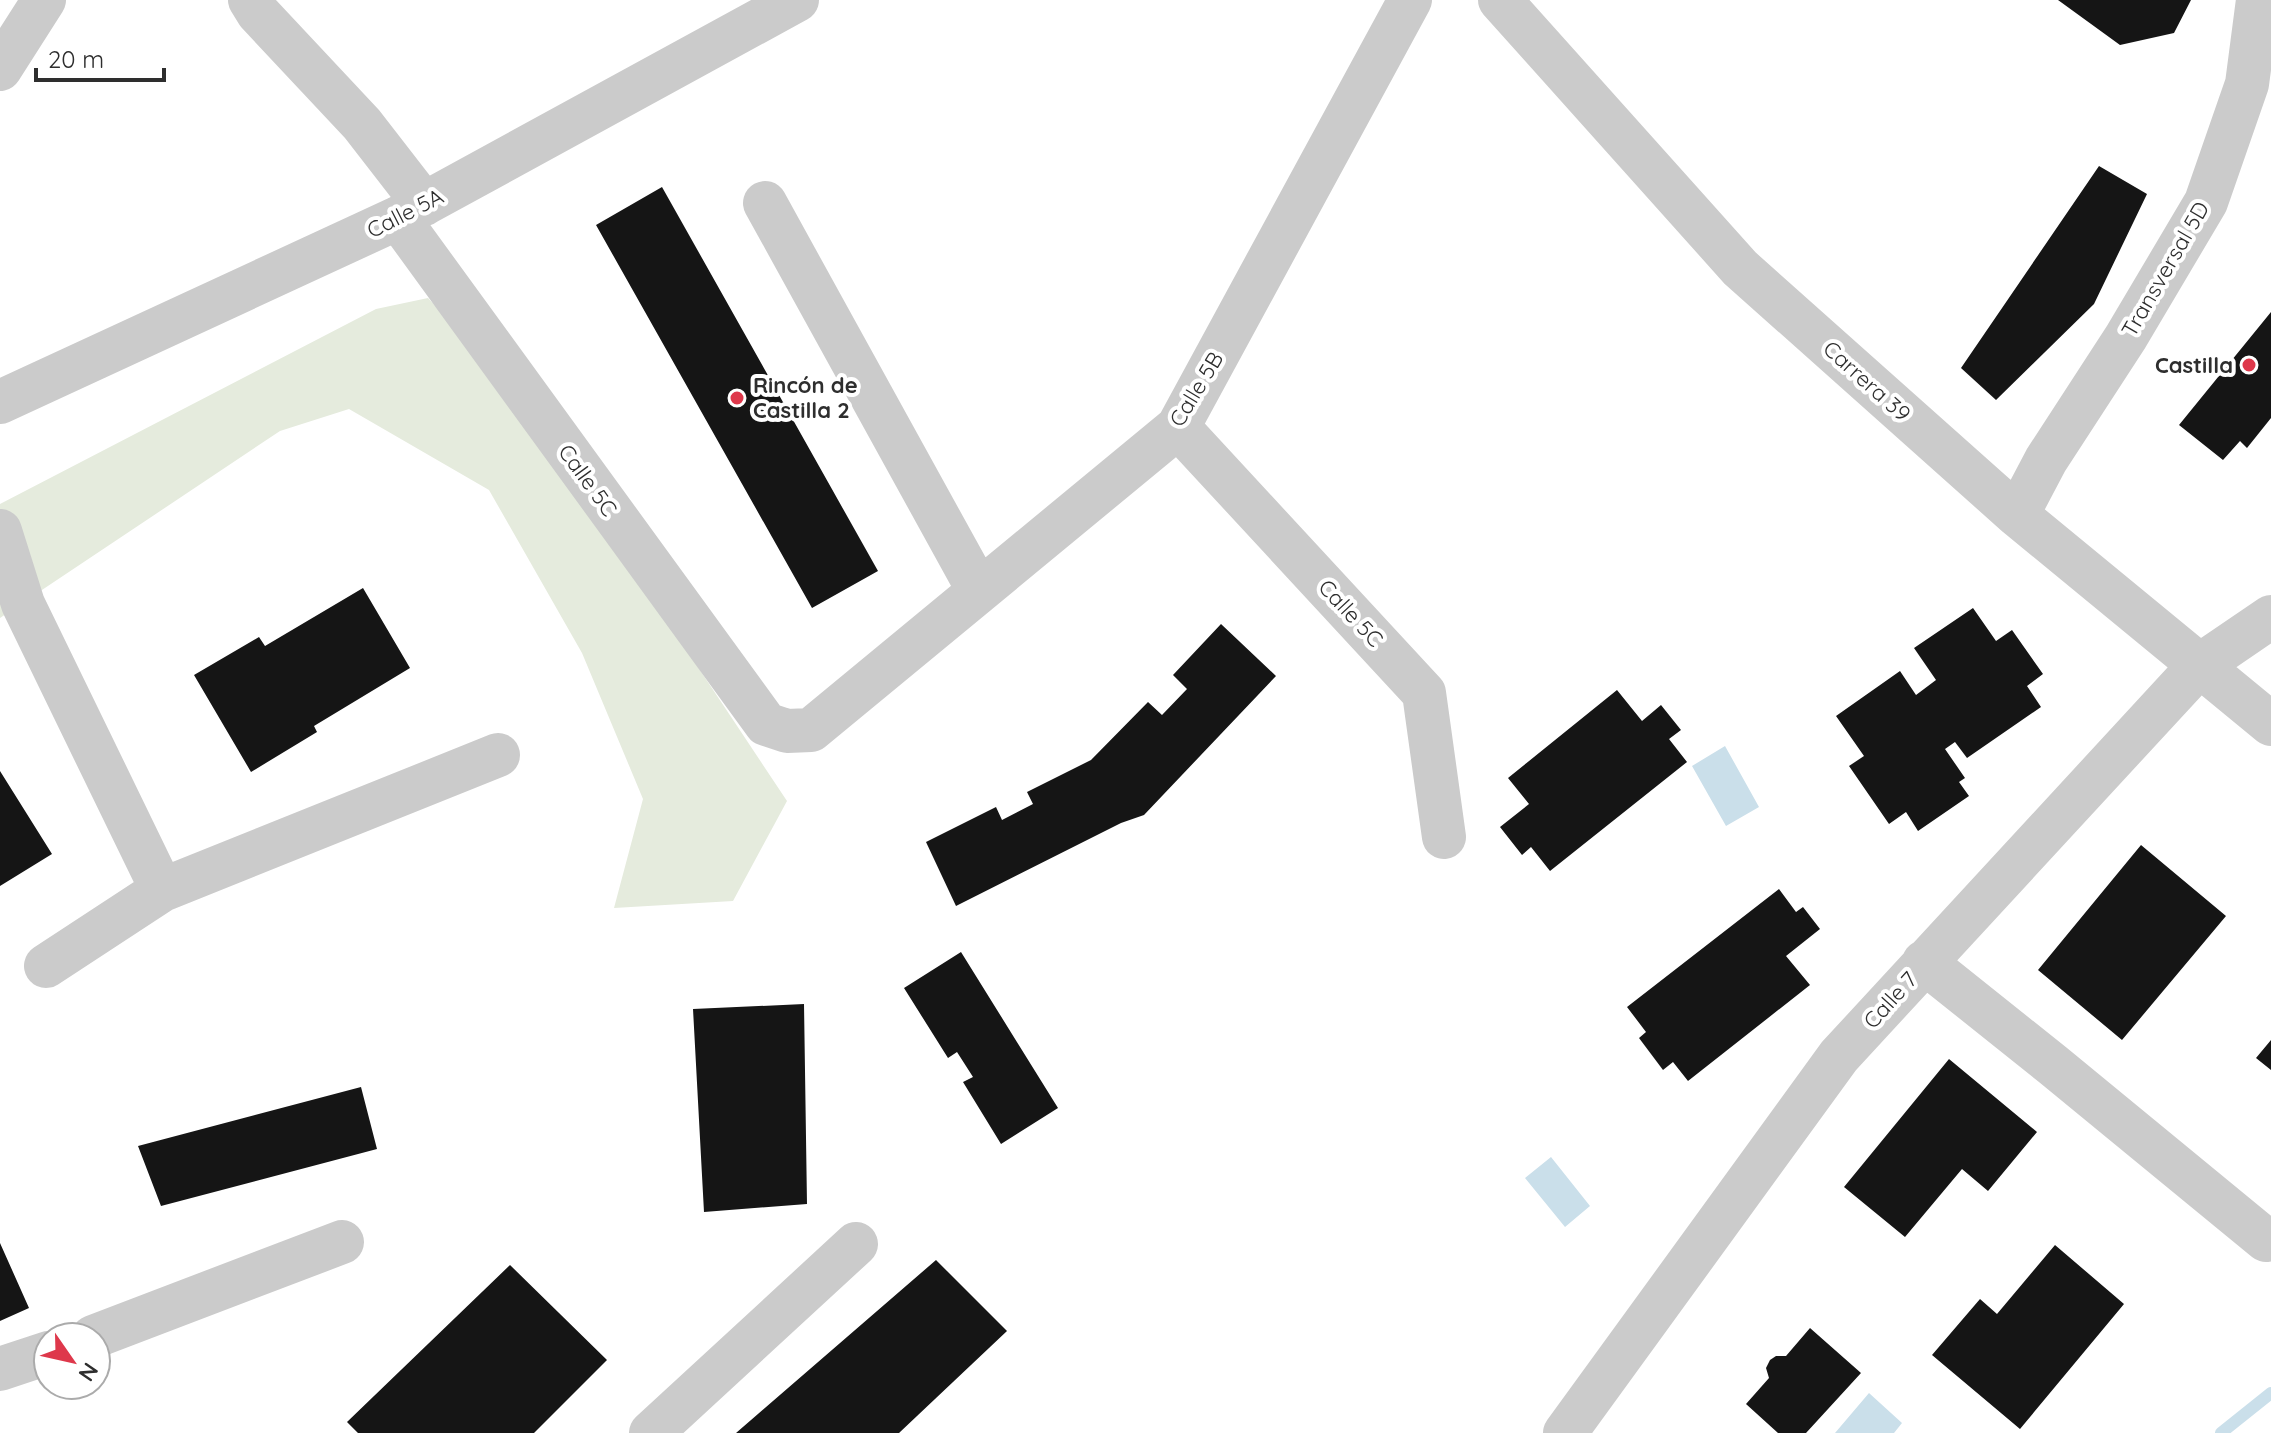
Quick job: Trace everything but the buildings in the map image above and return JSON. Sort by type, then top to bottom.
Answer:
[{"type":"street","points":[[0,69],[44,0]]},
{"type":"street","name":"Calle 5C","points":[[250,0],[258,13],[362,124],[411,211],[766,724],[787,731]]},
{"type":"street","name":"Calle 5A","points":[[0,402],[411,211],[797,0]]},
{"type":"street","name":"Calle 5B","points":[[787,731],[811,730],[1178,427],[1410,0]]},
{"type":"street","name":"Carrera 39","points":[[1500,0],[1740,268],[2017,515],[2271,724]]},
{"type":"street","name":"Transversal 5D","points":[[2017,515],[2046,460],[2126,337],[2206,202],[2247,84],[2258,0]]},
{"type":"street","points":[[765,203],[979,591]]},
{"type":"street","name":"Calle 5C","points":[[1178,427],[1424,693],[1444,837]]},
{"type":"street","points":[[0,531],[23,604],[162,890]]},
{"type":"street","name":"Calle 7","points":[[1565,1433],[1839,1056],[2199,666],[2271,617]]},
{"type":"street","points":[[46,966],[162,890],[498,755]]},
{"type":"street","points":[[1924,962],[2266,1240]]},
{"type":"street","points":[[112,1330],[342,1242]]},
{"type":"street","points":[[651,1433],[856,1244]]},
{"type":"street","points":[[0,1369],[32,1358]]},
{"type":"shaded area","points":[[428,298],[517,395],[787,801],[733,901],[614,908],[643,799],[582,653],[489,490],[349,409],[280,431],[0,618],[0,504],[376,309]]},
{"type":"water","points":[[1725,746],[1759,807],[1726,826],[1692,766]]},
{"type":"water","points":[[1551,1157],[1590,1206],[1565,1227],[1525,1178]]},
{"type":"water","points":[[1869,1393],[1902,1423],[1894,1433],[1835,1433]]},
{"type":"waterway","points":[[2221,1433],[2271,1393]]},
{"type":"place","name":"Castilla","points":[[2249,365]]},
{"type":"place","name":"Rincón de Castilla 2","points":[[737,398]]}]
